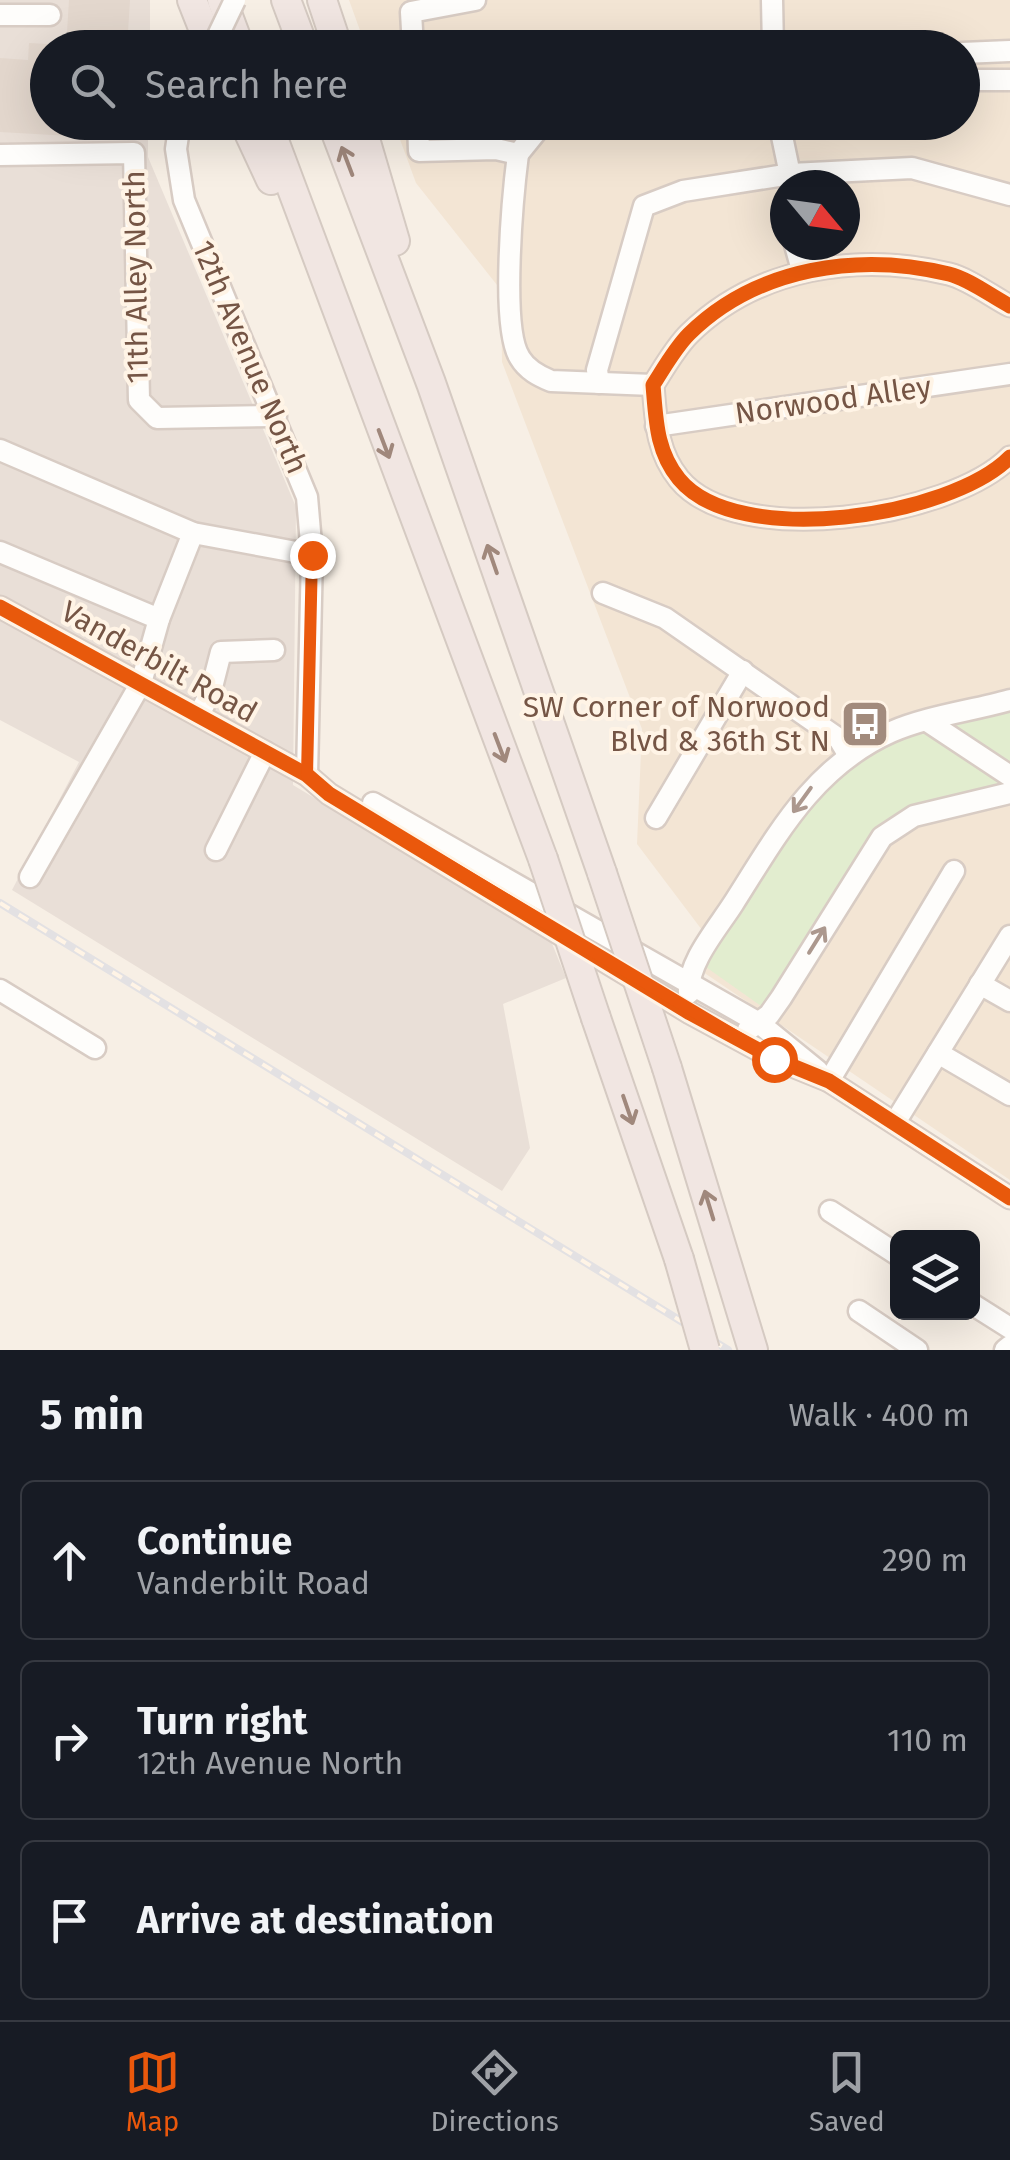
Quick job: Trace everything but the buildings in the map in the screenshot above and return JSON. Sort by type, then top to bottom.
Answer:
[{"type":"highway","points":[[192,0],[204,30]]},
{"type":"highway","points":[[222,0],[233,30]]},
{"type":"highway","points":[[286,0],[297,30]]},
{"type":"highway","points":[[321,0],[331,30]]},
{"type":"highway","points":[[252,140],[364,391]]},
{"type":"highway","points":[[273,140],[364,391],[543,859],[679,1259],[705,1350]]},
{"type":"highway","points":[[339,140],[431,383],[602,873],[667,1068],[753,1350]]},
{"type":"highway","points":[[365,140],[410,289],[431,383]]},
{"type":"street","points":[[220,30],[234,0]]},
{"type":"street","points":[[772,0],[773,30]]},
{"type":"street","points":[[412,30],[411,12],[475,2]]},
{"type":"street","points":[[0,15],[50,14]]},
{"type":"street","points":[[980,52],[1010,51]]},
{"type":"street","points":[[980,80],[1010,80]]},
{"type":"street","name":"12th Avenue North","points":[[177,140],[184,200],[308,498],[312,555],[307,775]]},
{"type":"street","points":[[419,140],[419,150],[496,149],[518,154]]},
{"type":"street","points":[[529,140],[518,154],[511,278],[518,357],[537,376],[551,381],[653,384]]},
{"type":"street","points":[[783,140],[790,170]]},
{"type":"street","name":"11th Alley North","points":[[0,155],[134,154],[139,400],[157,418],[276,416]]},
{"type":"street","points":[[860,173],[912,168],[1010,194]]},
{"type":"street","points":[[599,383],[597,370],[644,206],[683,191],[770,182]]},
{"type":"street","points":[[800,260],[802,270]]},
{"type":"street","points":[[1010,306],[952,274],[864,264],[802,270],[750,292],[707,317],[685,338],[653,384],[660,450],[680,482],[715,505],[769,516],[842,518],[921,503],[962,488],[1010,456]]},
{"type":"street","name":"Norwood Alley","points":[[656,426],[1010,374]]},
{"type":"street","points":[[0,450],[193,533],[312,555]]},
{"type":"street","points":[[30,878],[140,683],[159,619],[193,533]]},
{"type":"street","points":[[0,552],[159,619]]},
{"type":"street","points":[[603,593],[665,618],[840,738],[848,754]]},
{"type":"street","name":"Vanderbilt Road","points":[[0,607],[307,775],[329,794],[690,1012],[829,1081],[1010,1198]]},
{"type":"street","points":[[198,715],[211,691],[221,652],[274,650]]},
{"type":"street","points":[[656,818],[743,671]]},
{"type":"street","points":[[690,1012],[688,982],[707,944],[806,791],[848,754],[927,721],[1010,700]]},
{"type":"street","points":[[927,721],[1010,776]]},
{"type":"street","points":[[216,850],[265,752]]},
{"type":"street","name":"Vanderbilt Road","points":[[307,775],[338,784],[656,962],[760,1023],[829,1081]]},
{"type":"street","points":[[732,1035],[760,1023],[781,998],[882,837],[914,816],[1010,792]]},
{"type":"street","points":[[829,1081],[954,871]]},
{"type":"street","points":[[896,1122],[1010,936]]},
{"type":"street","points":[[656,962],[679,960],[707,944]]},
{"type":"street","points":[[980,984],[1010,1001]]},
{"type":"street","points":[[0,990],[96,1048]]},
{"type":"street","points":[[781,998],[783,1024],[802,1056]]},
{"type":"street","points":[[938,1053],[1010,1095]]},
{"type":"street","points":[[830,1211],[890,1250]]},
{"type":"street","points":[[980,1309],[1010,1328]]},
{"type":"street","points":[[859,1312],[917,1350]]},
{"type":"shaded area","points":[[0,0],[150,0],[150,30],[30,30],[30,140],[148,140],[148,157],[296,507],[293,785],[551,941],[566,978],[503,1004],[530,1148],[502,1191],[12,890],[79,762],[0,720]]},
{"type":"shaded area","points":[[349,0],[1010,0],[1010,1180],[703,972],[702,930],[637,844],[642,729],[502,362],[501,290],[416,183],[400,140],[980,140],[980,30],[360,30]]},
{"type":"green space","points":[[1010,704],[1010,785],[913,809],[761,1006],[703,965],[788,829],[829,780],[851,761],[907,733]]},
{"type":"railway","points":[[0,903],[728,1350]]},
{"type":"cycle path","points":[[1010,306],[957,276],[915,268],[845,266],[811,271],[746,293],[716,311],[689,334],[653,385],[661,446],[679,479],[707,501],[747,514],[794,519],[895,509],[942,496],[981,478],[1010,457]]},
{"type":"cycle path","points":[[0,607],[307,775],[329,794],[690,1013],[775,1059],[829,1081],[1010,1198]]},
{"type":"place","name":"SW Corner of Norwood Blvd & 36th St N","points":[[865,724]]},
{"type":"route","points":[[312,555],[307,775],[329,794],[774,1059]]}]
